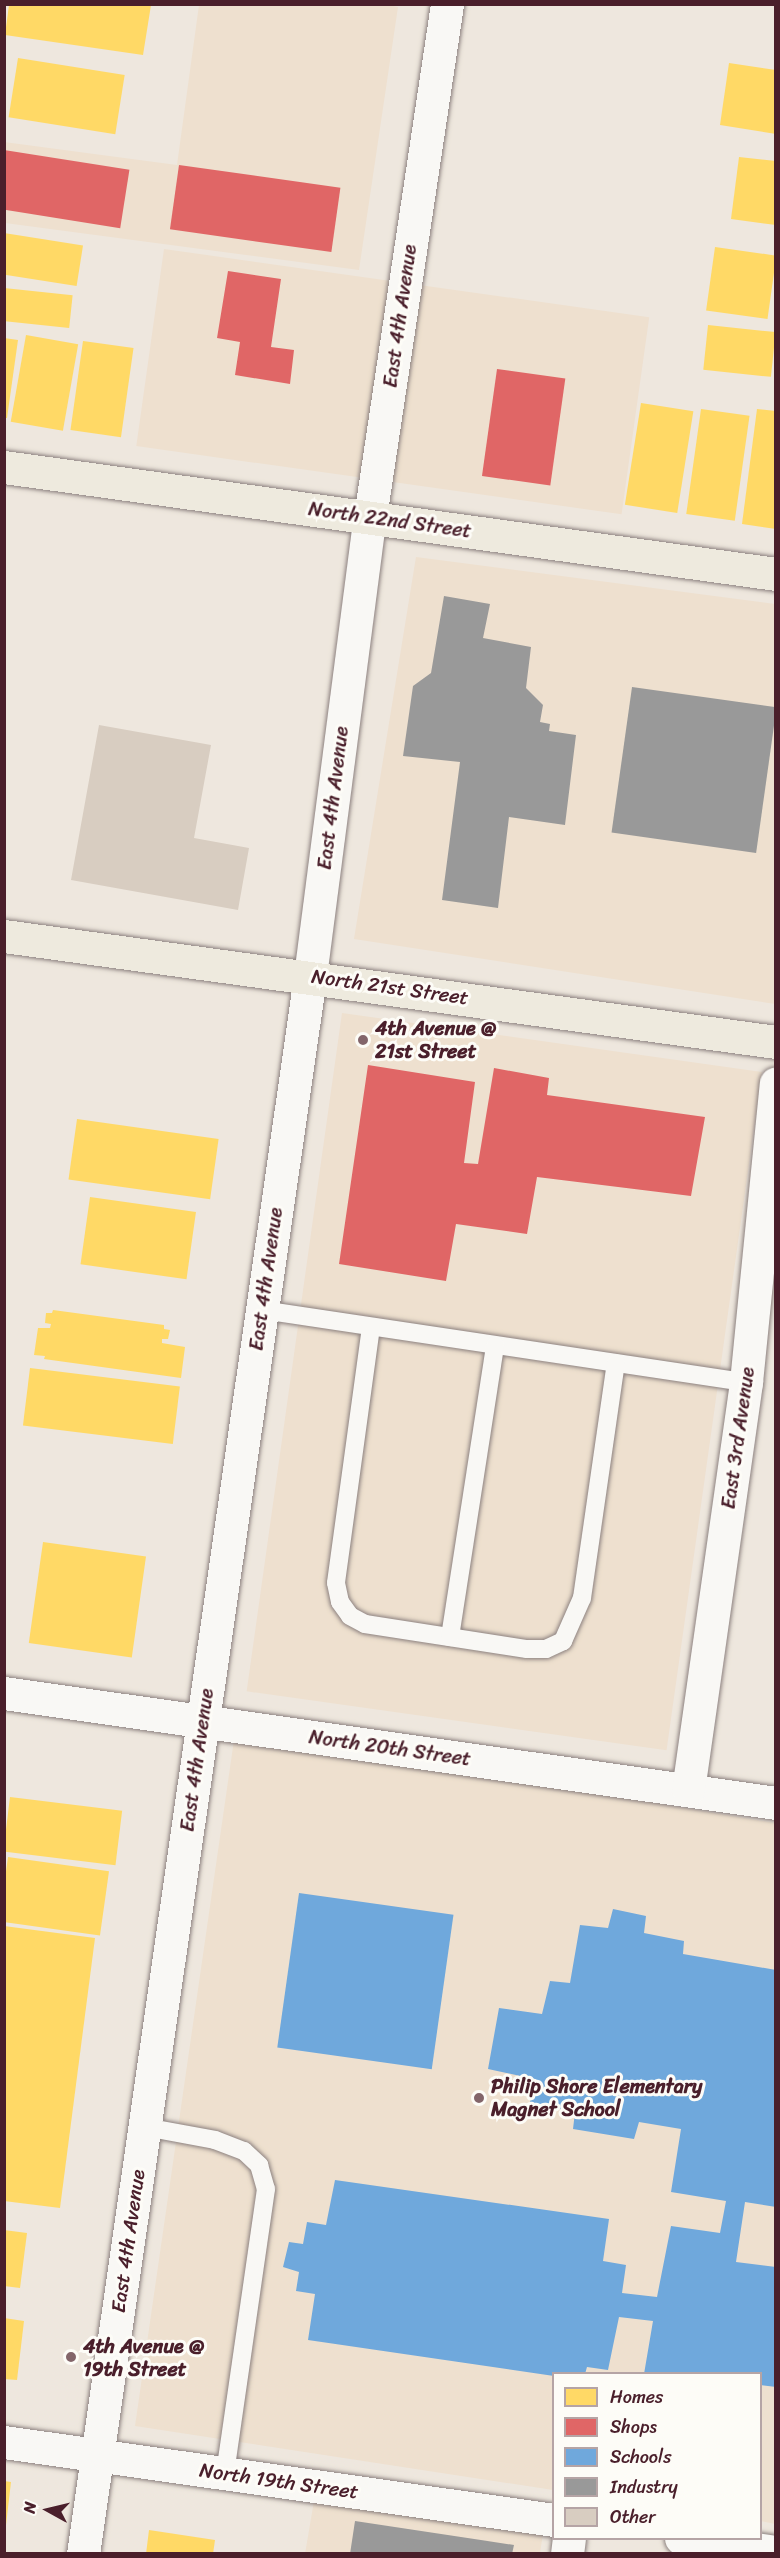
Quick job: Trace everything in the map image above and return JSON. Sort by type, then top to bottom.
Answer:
[{"type":"main road","name":"North 22nd Street","points":[[4,467],[776,574]]},
{"type":"main road","name":"North 21st Street","points":[[4,936],[310,976],[776,1042]]},
{"type":"street","name":"East 4th Avenue","points":[[83,2553],[310,976],[370,517],[447,4]]},
{"type":"street","name":"East 3rd Avenue","points":[[688,1790],[746,1382],[776,1084]]},
{"type":"street","name":"North 20th Street","points":[[4,1693],[776,1803]]},
{"type":"street","name":"North 19th Street","points":[[4,2442],[552,2520]]},
{"type":"street","points":[[695,2540],[776,2552]]},
{"type":"lane","points":[[262,1310],[746,1382]]},
{"type":"lane","points":[[371,1327],[336,1583],[340,1602],[350,1616],[365,1624],[527,1649],[546,1649],[562,1641],[582,1598],[616,1363]]},
{"type":"lane","points":[[450,1637],[495,1345]]},
{"type":"lane","points":[[145,2127],[215,2140],[244,2151],[259,2165],[266,2189],[225,2474]]},
{"type":"shaded area","points":[[384,4],[398,7],[359,270],[5,223],[4,142],[177,165],[199,5]]},
{"type":"shaded area","points":[[164,249],[649,317],[622,514],[136,446]]},
{"type":"shaded area","points":[[416,557],[775,604],[775,1004],[354,939]]},
{"type":"shaded area","points":[[342,1013],[762,1072],[667,1750],[247,1691]]},
{"type":"shaded area","name":"Philip Shore Elementary Magnet School","points":[[235,1733],[775,1823],[775,2524],[762,2521],[762,2372],[552,2372],[552,2490],[135,2426]]},
{"type":"shaded area","points":[[314,2501],[543,2533],[540,2553],[305,2554]]},
{"type":"building: Homes","points":[[9,5],[151,5],[143,55],[5,35]]},
{"type":"building: Homes","points":[[18,58],[125,75],[115,134],[9,117]]},
{"type":"building: Homes","points":[[729,63],[776,70],[776,134],[720,125]]},
{"type":"building: Homes","points":[[739,157],[776,161],[776,225],[731,219]]},
{"type":"building: Homes","points":[[4,233],[83,246],[77,286],[4,275]]},
{"type":"building: Homes","points":[[715,247],[776,256],[767,319],[706,310]]},
{"type":"building: Homes","points":[[4,288],[73,295],[69,328],[4,321]]},
{"type":"building: Homes","points":[[708,325],[776,332],[771,377],[703,370]]},
{"type":"building: Homes","points":[[26,335],[78,344],[63,431],[11,422]]},
{"type":"building: Homes","points":[[4,338],[18,340],[7,418],[4,418]]},
{"type":"building: Homes","points":[[83,341],[134,348],[121,437],[70,430]]},
{"type":"building: Homes","points":[[641,403],[693,411],[677,513],[625,505]]},
{"type":"building: Homes","points":[[701,409],[750,416],[735,521],[686,514]]},
{"type":"building: Homes","points":[[757,409],[776,411],[776,529],[742,524]]},
{"type":"building: Homes","points":[[77,1119],[219,1139],[210,1199],[69,1179]]},
{"type":"building: Homes","points":[[90,1197],[196,1212],[186,1279],[81,1264]]},
{"type":"building: Homes","points":[[53,1310],[164,1325],[164,1329],[170,1330],[168,1339],[162,1339],[162,1343],[185,1347],[181,1378],[44,1359],[45,1356],[34,1355],[38,1328],[50,1328],[51,1324],[45,1323],[46,1313],[52,1313]]},
{"type":"building: Homes","points":[[30,1368],[180,1386],[173,1444],[23,1426]]},
{"type":"building: Homes","points":[[43,1542],[146,1556],[132,1657],[29,1643]]},
{"type":"building: Homes","points":[[10,1797],[122,1811],[115,1865],[4,1852]]},
{"type":"building: Homes","points":[[8,1857],[109,1871],[100,1936],[4,1922],[4,1885]]},
{"type":"building: Homes","points":[[4,1926],[95,1938],[60,2208],[4,2201]]},
{"type":"building: Homes","points":[[4,2230],[27,2233],[20,2288],[4,2286]]},
{"type":"building: Homes","points":[[4,2318],[24,2321],[17,2380],[4,2379]]},
{"type":"building: Homes","points":[[4,2481],[11,2482],[6,2525],[4,2525]]},
{"type":"building: Homes","points":[[149,2530],[215,2540],[213,2554],[146,2554]]},
{"type":"building: Shops","points":[[4,150],[129,170],[120,228],[4,210]]},
{"type":"building: Shops","points":[[179,165],[340,188],[331,252],[170,229]]},
{"type":"building: Shops","points":[[228,271],[281,279],[271,347],[294,350],[290,384],[235,375],[240,342],[217,338]]},
{"type":"building: Shops","points":[[497,369],[565,379],[550,486],[482,476]]},
{"type":"building: Shops","points":[[368,1065],[475,1082],[464,1163],[478,1164],[494,1068],[549,1078],[547,1095],[705,1117],[691,1196],[537,1177],[527,1234],[456,1224],[446,1281],[339,1264]]},
{"type":"building: Schools","points":[[299,1893],[453,1915],[432,2069],[277,2047]]},
{"type":"building: Schools","points":[[613,1909],[646,1916],[644,1933],[684,1941],[683,1954],[776,1970],[776,2207],[745,2202],[736,2262],[776,2267],[776,2387],[762,2385],[762,2372],[644,2372],[653,2321],[619,2317],[608,2370],[587,2367],[586,2372],[552,2372],[552,2376],[308,2340],[315,2294],[296,2291],[299,2272],[283,2267],[289,2242],[303,2244],[307,2222],[326,2225],[335,2180],[609,2219],[603,2261],[626,2265],[622,2293],[657,2297],[671,2226],[720,2233],[726,2201],[671,2192],[681,2129],[639,2122],[634,2139],[573,2129],[575,2112],[530,2103],[534,2079],[488,2069],[499,2008],[542,2014],[550,1981],[570,1983],[580,1925],[608,1928]]},
{"type":"building: Industry","points":[[444,596],[490,604],[483,638],[531,647],[526,688],[543,705],[540,722],[550,724],[549,731],[576,735],[565,825],[509,817],[498,908],[442,900],[460,762],[403,756],[413,686],[431,673]]},
{"type":"building: Industry","points":[[632,687],[776,707],[756,853],[612,833]]},
{"type":"building: Industry","points":[[355,2521],[514,2545],[512,2554],[350,2554]]},
{"type":"building: Other","points":[[99,725],[211,745],[194,838],[249,848],[238,910],[71,880]]},
{"type":"place","name":"4th Avenue @ 21st Street","points":[[363,1040]]},
{"type":"place","name":"Philip Shore Elementary Magnet School","points":[[479,2098]]},
{"type":"place","name":"4th Avenue @ 19th Street","points":[[71,2357]]}]
